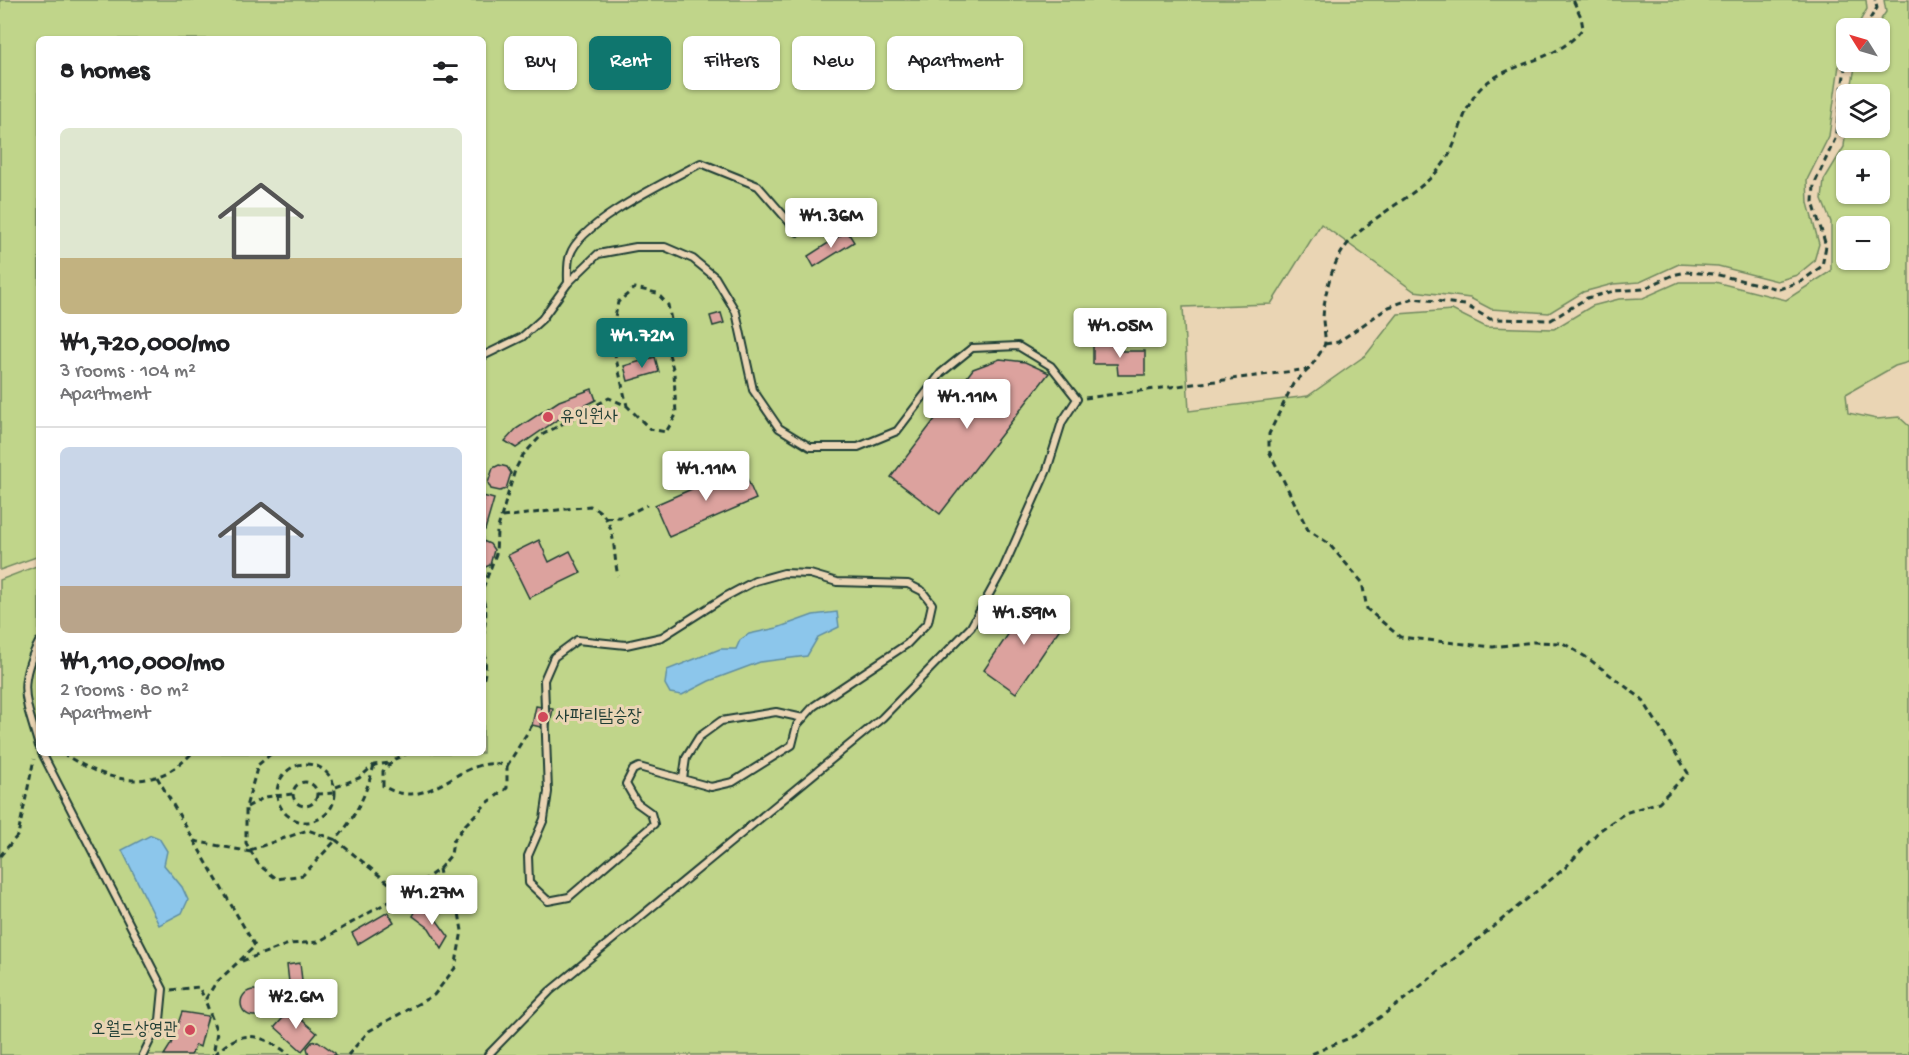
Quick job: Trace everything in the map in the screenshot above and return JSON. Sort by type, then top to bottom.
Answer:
[{"type":"lane","points":[[568,283],[570,255],[580,240],[607,216],[701,162],[758,186],[798,232]]},
{"type":"lane","points":[[486,355],[522,337],[542,319],[568,283],[598,254],[636,247],[665,247],[693,259],[715,277],[736,312],[753,390],[778,428],[810,447],[858,447],[897,431],[941,373],[972,348],[1018,346],[1051,366],[1077,399],[1062,422],[1047,470],[1003,569],[971,627],[882,718],[550,990],[488,1055]]},
{"type":"lane","points":[[784,573],[810,574],[837,582],[908,584],[922,591],[932,604],[927,622],[907,644],[814,706],[797,726],[792,745],[734,782],[711,787],[639,766],[633,770],[626,784],[637,803],[651,813],[654,824],[569,897],[548,902],[529,883],[528,856],[544,819],[548,792],[546,718],[544,680],[554,657],[577,640],[626,645],[662,637],[755,581],[784,573]]},
{"type":"lane","points":[[36,648],[26,666],[24,697],[36,735]]},
{"type":"lane","points":[[683,779],[686,758],[699,737],[721,721],[776,712],[803,718]]},
{"type":"lane","points":[[44,756],[163,989],[160,1020],[143,1055]]},
{"type":"path","points":[[1309,1055],[1354,1036],[1392,1009],[1565,868],[1599,831],[1625,813],[1659,802],[1688,773],[1642,699],[1589,659],[1563,644],[1533,642],[1493,647],[1400,637],[1368,609],[1362,582],[1328,543],[1308,530],[1269,451],[1269,434],[1293,384],[1309,369],[1325,344],[1324,310],[1336,261],[1347,245],[1433,175],[1447,159],[1471,100],[1488,82],[1521,65],[1544,58],[1575,38],[1582,28],[1581,17],[1573,0]]},
{"type":"path","points":[[1870,18],[1877,8],[1875,0]]},
{"type":"path","points":[[1325,344],[1338,342],[1389,308],[1414,298],[1465,305],[1490,319],[1551,320],[1587,298],[1614,291],[1643,289],[1673,275],[1686,272],[1713,274],[1779,289],[1802,281],[1822,266],[1826,246],[1813,202],[1814,185],[1835,139],[1844,72]]},
{"type":"path","points":[[486,580],[496,554],[502,517],[515,470],[523,455],[542,435],[609,399],[627,406],[650,429],[666,432],[676,415],[674,372],[664,337],[671,320],[668,305],[657,293],[635,288],[618,302],[611,337],[627,406]]},
{"type":"path","points":[[1077,399],[1309,369]]},
{"type":"path","points":[[606,518],[622,517],[647,505]]},
{"type":"path","points":[[502,517],[590,506],[600,510],[611,525],[618,576]]},
{"type":"path","points":[[486,654],[488,667],[486,673]]},
{"type":"path","points":[[242,961],[289,944],[318,942],[402,894],[439,869],[451,855],[453,841],[465,825],[486,804],[507,788],[507,766],[532,725],[546,718]]},
{"type":"path","points":[[0,856],[18,836],[22,803],[36,755]]},
{"type":"path","points":[[67,756],[100,774],[146,781],[157,777],[188,756]]},
{"type":"path","points":[[268,756],[258,765],[246,807],[246,843],[259,866],[277,879],[303,875],[354,819],[366,795],[374,765]]},
{"type":"path","points":[[402,756],[383,771],[383,786],[398,795],[414,796],[472,768],[496,762],[507,766]]},
{"type":"path","points":[[335,788],[359,778],[374,765],[390,763]]},
{"type":"path","points":[[298,765],[318,766],[332,779],[335,793],[333,807],[327,814],[310,823],[300,822],[284,812],[277,794],[283,776],[298,765]]},
{"type":"path","points":[[157,777],[255,946],[242,961],[215,984],[205,1000]]},
{"type":"path","points":[[305,782],[312,784],[317,794],[311,804],[303,805],[296,802],[293,794],[296,787],[305,782]]},
{"type":"path","points":[[317,794],[335,793]]},
{"type":"path","points":[[246,807],[265,797],[293,794]]},
{"type":"path","points":[[194,841],[251,851],[308,830],[336,840],[402,894]]},
{"type":"path","points":[[348,1055],[369,1031],[434,995],[455,968],[462,931],[457,900],[441,880],[439,869]]},
{"type":"path","points":[[163,989],[199,987],[217,1032],[214,1055]]},
{"type":"path","points":[[214,1055],[236,1039],[248,1035],[262,1038],[290,1055]]},
{"type":"green space","points":[[0,0],[1866,0],[1867,9],[1862,18],[1836,18],[1836,72],[1838,72],[1829,136],[1807,180],[1808,203],[1819,244],[1814,261],[1797,275],[1777,281],[1718,266],[1679,264],[1640,282],[1613,284],[1583,292],[1549,313],[1491,309],[1470,298],[1414,291],[1321,224],[1271,304],[1183,307],[1189,411],[1308,396],[1366,355],[1398,314],[1452,310],[1486,327],[1554,329],[1592,306],[1619,299],[1643,298],[1679,282],[1715,282],[1786,300],[1831,271],[1831,222],[1822,200],[1824,180],[1836,160],[1836,204],[1890,204],[1890,150],[1842,150],[1845,138],[1890,138],[1890,84],[1852,84],[1854,72],[1890,72],[1890,18],[1882,18],[1886,12],[1884,0],[1909,0],[1909,362],[1895,366],[1846,394],[1848,413],[1877,419],[1899,417],[1909,426],[1909,1055],[0,1055],[0,580],[36,566],[36,756],[486,756],[486,36],[36,36],[36,557],[0,570]]},
{"type":"water","points":[[837,612],[839,627],[818,637],[807,656],[760,662],[709,681],[682,695],[670,693],[665,684],[667,670],[720,649],[736,649],[740,640],[749,634],[777,628],[813,615]]},
{"type":"water","points":[[151,835],[159,838],[167,851],[164,865],[182,887],[188,900],[182,913],[159,925],[122,850]]},
{"type":"building","points":[[847,231],[854,242],[814,267],[808,256]]},
{"type":"building","points":[[721,313],[724,323],[713,326],[710,316]]},
{"type":"building","points":[[645,322],[646,335],[621,338],[619,325]]},
{"type":"building","points":[[1093,344],[1122,344],[1122,351],[1145,351],[1145,375],[1118,375],[1117,364],[1093,364]]},
{"type":"building","points":[[655,357],[659,372],[628,381],[624,366]]},
{"type":"building","points":[[1000,359],[1025,362],[1049,373],[940,514],[891,477],[973,369]]},
{"type":"building","name":"유인원사","points":[[592,389],[596,400],[557,420],[516,448],[505,441],[516,429],[559,401]]},
{"type":"building","points":[[499,465],[507,467],[511,473],[506,489],[500,491],[491,489],[488,483],[493,468]]},
{"type":"building","points":[[742,467],[756,499],[669,537],[655,505]]},
{"type":"building","points":[[486,497],[494,499],[486,527]]},
{"type":"building","points":[[539,540],[549,562],[570,551],[581,573],[529,598],[508,555]]},
{"type":"building","points":[[486,542],[494,550],[490,565],[486,567]]},
{"type":"building","points":[[1032,599],[1065,621],[1016,693],[984,670]]},
{"type":"building","name":"사파리탐승장","points":[[536,706],[553,709],[549,729],[532,725]]},
{"type":"building","points":[[419,905],[435,918],[449,937],[442,949],[429,928],[413,916]]},
{"type":"building","points":[[388,912],[394,922],[358,944],[352,933]]},
{"type":"building","points":[[300,963],[303,989],[290,991],[287,965]]},
{"type":"building","points":[[254,990],[263,994],[267,1003],[263,1012],[254,1016],[245,1012],[241,1003],[245,994]]},
{"type":"building","points":[[290,1010],[317,1033],[302,1051],[275,1027]]},
{"type":"building","name":"오월드상영관","points":[[182,1012],[208,1016],[200,1047],[196,1045],[191,1055],[164,1055],[171,1044]]},
{"type":"building","points":[[318,1041],[336,1055],[309,1055],[307,1048],[312,1042]]},
{"type":"place","name":"유인원사","points":[[548,417]]},
{"type":"place","name":"사파리탐승장","points":[[543,717]]},
{"type":"place","name":"오월드상영관","points":[[190,1030]]}]
